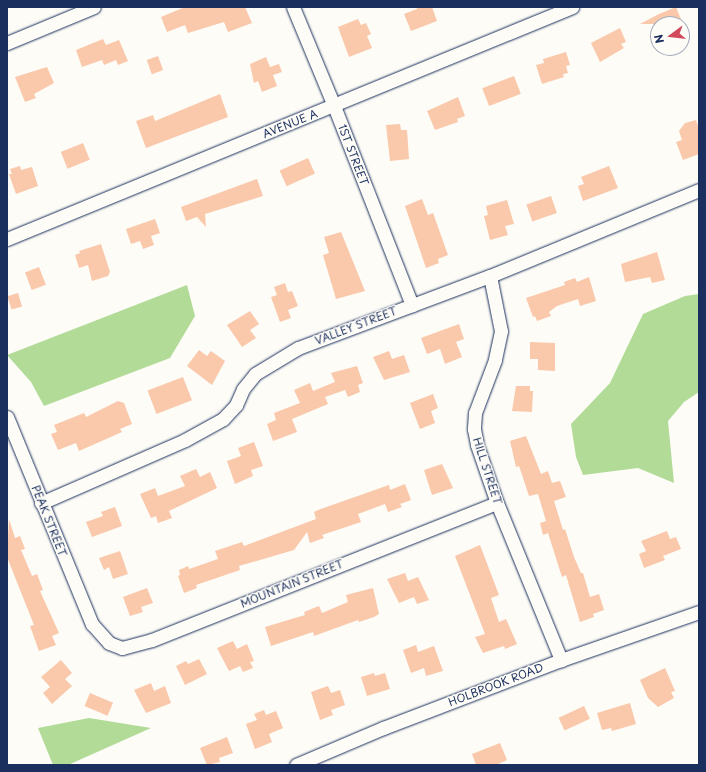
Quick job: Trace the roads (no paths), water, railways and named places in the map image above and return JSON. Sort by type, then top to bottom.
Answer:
[{"type":"street","points":[[7,43],[94,7]]},
{"type":"street","name":"1ST STREET","points":[[292,7],[334,106],[412,305]]},
{"type":"street","name":"AVENUE A","points":[[7,239],[572,7]]},
{"type":"street","name":"VALLEY STREET","points":[[41,503],[185,440],[223,419],[236,405],[243,389],[255,374],[281,357],[490,276],[699,190]]},
{"type":"street","name":"HILL STREET","points":[[490,276],[501,332],[495,360],[475,413],[474,429],[477,445],[497,503],[561,660]]},
{"type":"street","name":"PEAK STREET","points":[[7,418],[92,624]]},
{"type":"street","name":"MOUNTAIN STREET","points":[[92,624],[109,643],[122,648],[137,645],[497,503]]},
{"type":"street","name":"HOLBROOK ROAD","points":[[296,765],[383,728],[561,660],[699,612]]}]
